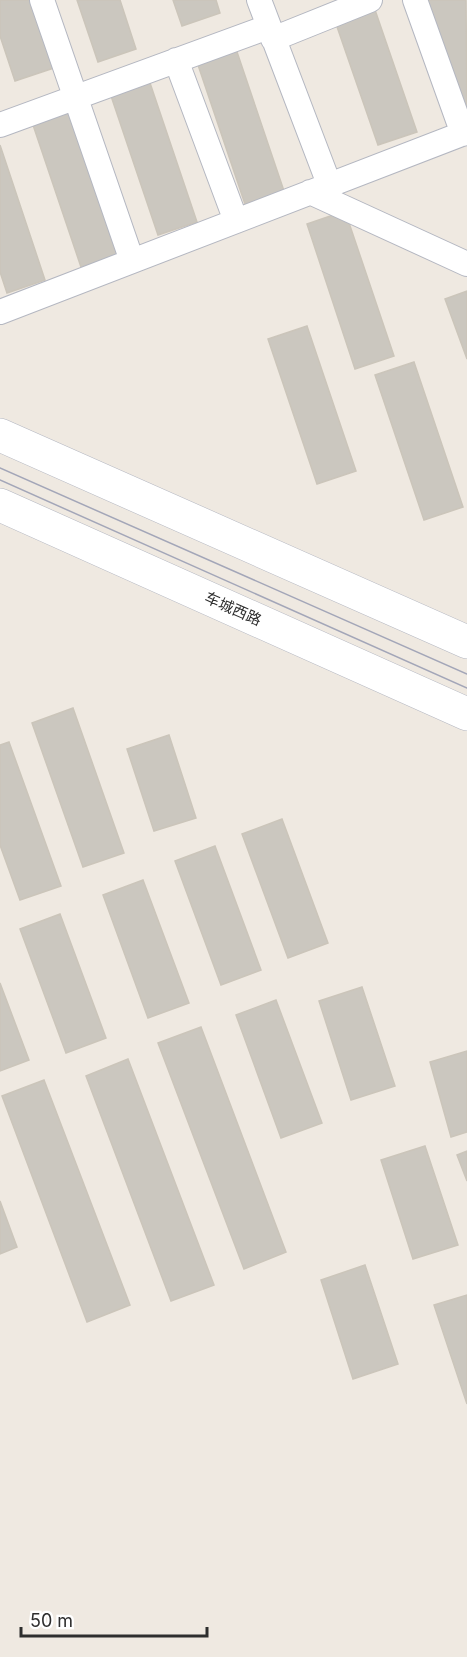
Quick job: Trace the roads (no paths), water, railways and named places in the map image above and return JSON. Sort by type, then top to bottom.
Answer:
[{"type":"main road","points":[[0,435],[467,642]]},
{"type":"main road","name":"车城西路","points":[[0,505],[467,714]]},
{"type":"street","points":[[42,0],[132,261]]},
{"type":"street","points":[[259,0],[320,188],[467,264]]},
{"type":"street","points":[[0,125],[176,60],[271,33],[370,0]]},
{"type":"street","points":[[0,312],[465,133],[415,0]]},
{"type":"street","points":[[176,60],[236,221]]},
{"type":"tram line","points":[[0,468],[467,674]]},
{"type":"tram line","points":[[0,480],[467,688]]}]
